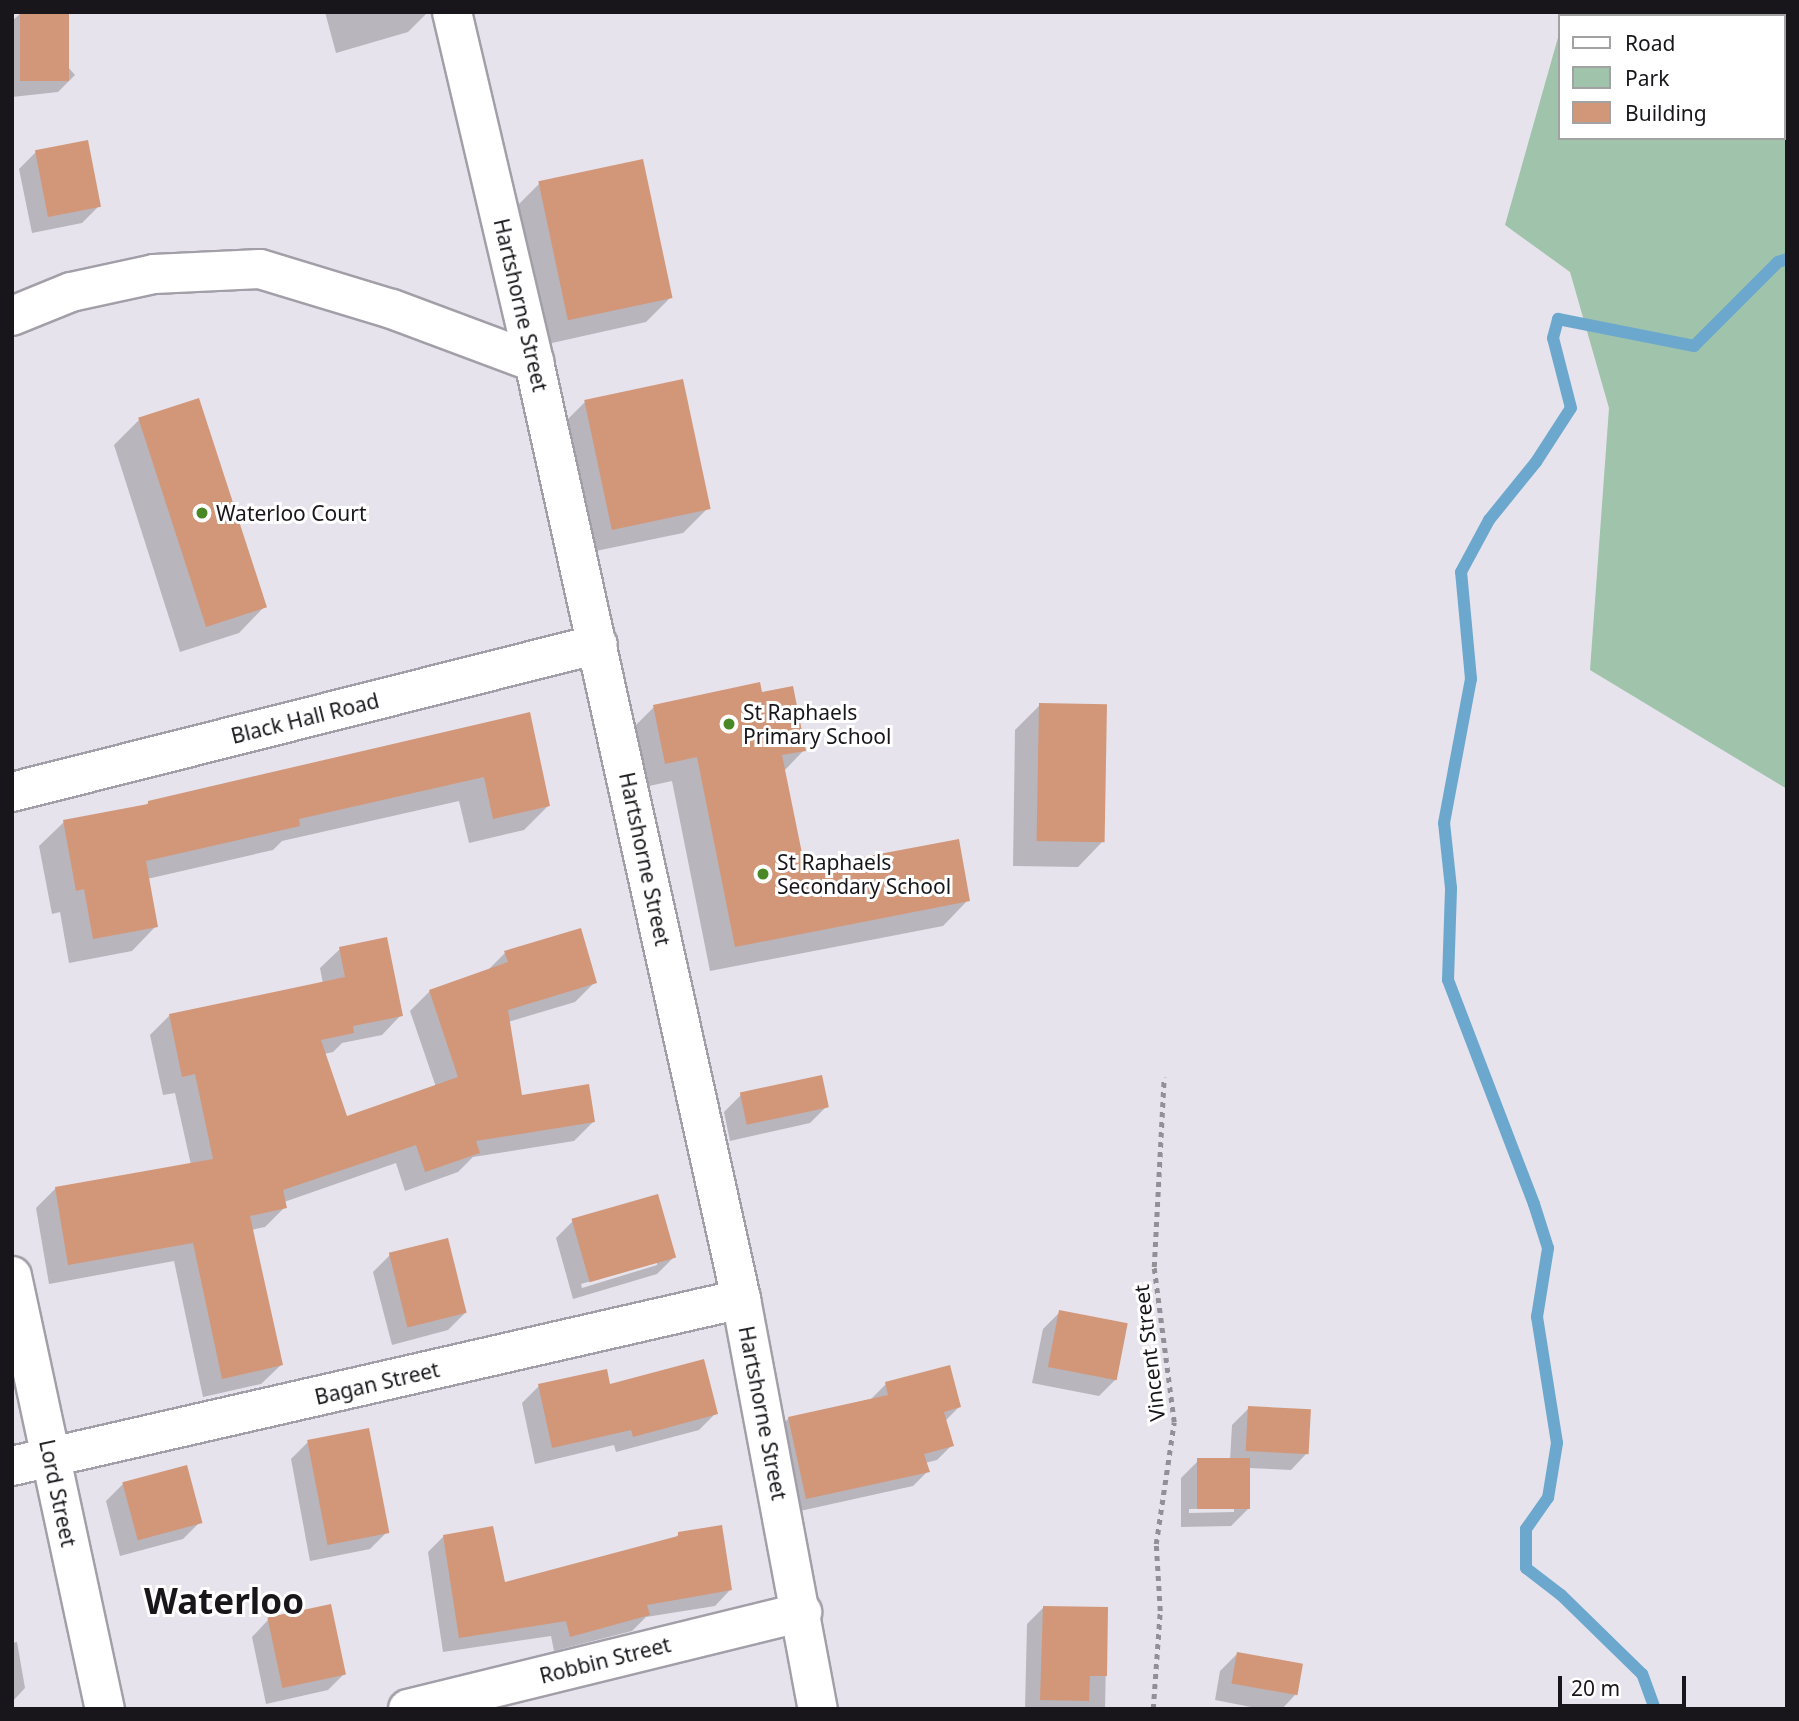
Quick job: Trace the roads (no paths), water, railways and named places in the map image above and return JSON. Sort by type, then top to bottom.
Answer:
[{"type":"street","name":"Hartshorne Street","points":[[452,12],[598,644],[741,1299],[802,1612],[818,1709]]},
{"type":"street","points":[[13,315],[71,292],[154,274],[260,269],[393,309],[534,362]]},
{"type":"street","name":"Black Hall Road","points":[[12,792],[598,644]]},
{"type":"street","name":"Lord Street","points":[[12,1276],[105,1709]]},
{"type":"street","name":"Bagan Street","points":[[12,1466],[741,1299]]},
{"type":"street","name":"Robbin Street","points":[[408,1709],[802,1612]]},
{"type":"waterway","points":[[1655,1709],[1642,1674],[1561,1595],[1526,1568],[1526,1529],[1548,1498],[1557,1443],[1537,1317],[1548,1248],[1534,1204],[1448,980],[1451,888],[1444,823],[1471,679],[1461,572],[1489,520],[1536,462],[1571,408],[1553,338],[1558,319],[1694,346],[1778,262],[1787,259]]},
{"type":"place","name":"Waterloo Court","points":[[202,513]]},
{"type":"place","name":"St Raphaels Primary School","points":[[729,724]]},
{"type":"place","name":"St Raphaels Secondary School","points":[[763,874]]},
{"type":"district","name":"Waterloo","points":[[224,1601]]}]
